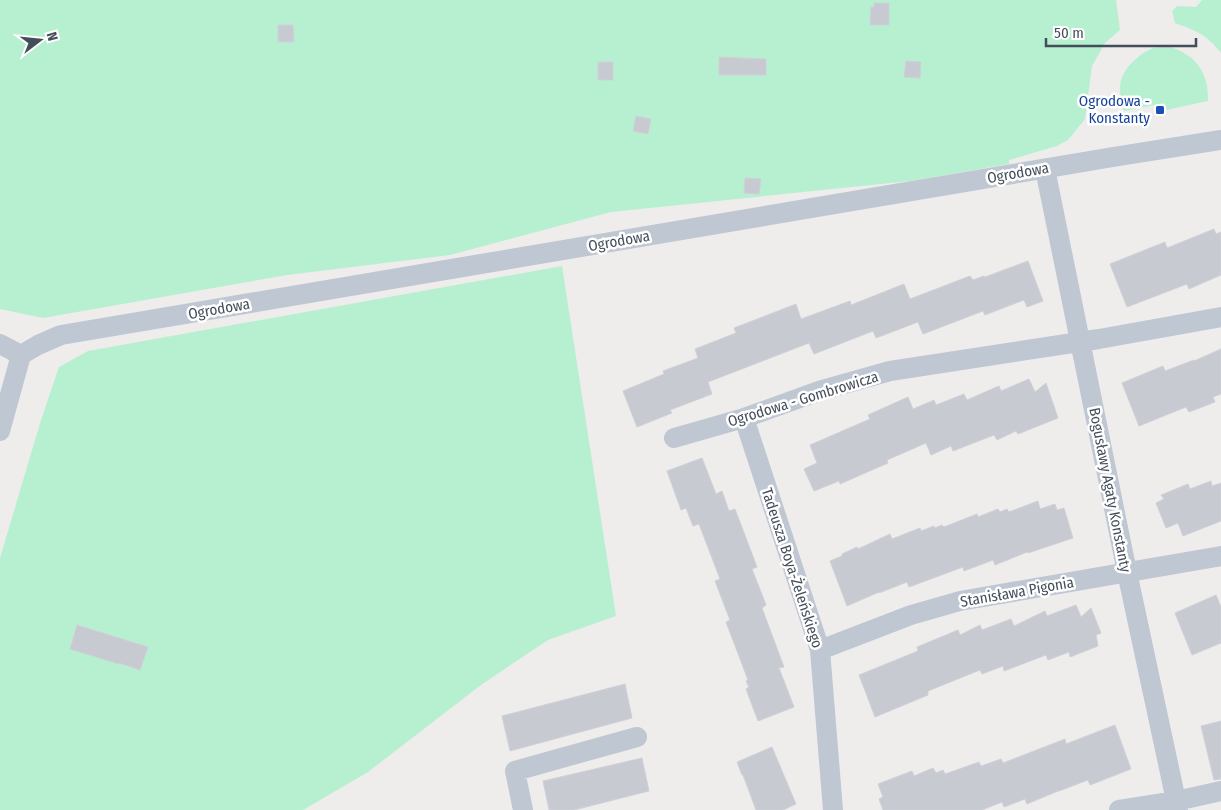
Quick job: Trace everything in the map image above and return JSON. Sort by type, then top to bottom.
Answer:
[{"type":"street","name":"Ogrodowa","points":[[21,355],[61,335],[1045,168],[1221,140]]},
{"type":"street","name":"Bogusławy Agaty Konstanty","points":[[1045,168],[1127,572],[1177,805]]},
{"type":"street","points":[[1080,342],[1221,317]]},
{"type":"street","name":"Ogrodowa - Gombrowicza","points":[[674,438],[744,418],[819,391],[890,372],[1080,342]]},
{"type":"street","points":[[0,344],[21,355],[0,431]]},
{"type":"street","name":"Tadeusza Boya-Żeleńskiego","points":[[744,418],[820,650],[833,810]]},
{"type":"street","name":"Stanisława Pigonia","points":[[820,650],[911,615],[960,602],[1221,556]]},
{"type":"street","points":[[523,810],[514,771],[638,737]]},
{"type":"street","points":[[1119,810],[1177,805],[1221,791]]},
{"type":"green space","points":[[0,0],[1116,0],[1120,30],[1105,43],[1092,66],[1085,119],[1068,140],[1057,146],[1009,160],[1009,164],[910,181],[611,212],[450,255],[287,275],[43,318],[0,309]]},
{"type":"green space","points":[[1202,0],[1221,0],[1221,53],[1211,41],[1201,34],[1175,23],[1172,11],[1177,6],[1196,7]]},
{"type":"green space","points":[[1170,47],[1187,55],[1200,67],[1206,82],[1208,101],[1166,110],[1164,103],[1124,111],[1120,88],[1126,70],[1147,51],[1154,48]]},
{"type":"green space","points":[[562,266],[616,616],[548,640],[481,685],[368,772],[303,810],[0,810],[0,558],[41,420],[59,367],[88,351]]},
{"type":"building","points":[[874,3],[889,3],[889,25],[870,25],[871,7],[874,7]]},
{"type":"building","points":[[278,25],[293,25],[294,42],[278,42]]},
{"type":"building","points":[[719,57],[766,59],[766,75],[719,75]]},
{"type":"building","points":[[906,61],[921,62],[920,78],[904,77]]},
{"type":"building","points":[[598,62],[613,62],[613,80],[598,80]]},
{"type":"building","points":[[636,116],[651,119],[648,134],[633,131]]},
{"type":"building","points":[[745,178],[761,179],[759,194],[744,193]]},
{"type":"building","points":[[1214,229],[1216,234],[1221,232],[1221,275],[1189,289],[1187,284],[1127,307],[1110,264],[1165,242],[1167,248]]},
{"type":"building","points":[[1028,261],[1043,301],[1027,307],[1024,300],[985,315],[983,311],[923,334],[918,322],[876,338],[873,331],[814,354],[809,343],[708,382],[712,394],[670,410],[672,413],[637,427],[623,391],[664,374],[663,371],[698,358],[695,349],[736,333],[734,328],[796,304],[801,319],[850,301],[851,305],[904,284],[910,299],[970,276],[973,280],[985,277]]},
{"type":"building","points":[[1221,349],[1221,394],[1213,397],[1215,402],[1189,412],[1186,407],[1139,426],[1122,383],[1163,366],[1165,371]]},
{"type":"building","points":[[1029,379],[1035,392],[1046,383],[1058,418],[1018,434],[1016,431],[997,440],[994,435],[953,451],[951,446],[931,455],[926,443],[887,460],[888,463],[840,484],[839,481],[814,491],[804,469],[817,463],[810,445],[870,419],[868,415],[908,397],[913,409],[934,400],[936,405],[964,394],[967,400],[999,386],[1001,391]]},
{"type":"building","points":[[702,458],[716,494],[722,491],[729,511],[735,509],[757,567],[752,569],[766,605],[762,608],[784,667],[779,668],[794,707],[758,721],[746,689],[749,687],[746,681],[748,680],[726,622],[730,620],[715,581],[720,579],[699,524],[693,526],[686,508],[681,510],[667,471]]},
{"type":"building","points":[[1211,481],[1212,486],[1221,483],[1221,521],[1183,536],[1178,523],[1166,528],[1156,503],[1164,499],[1161,495],[1188,484],[1190,489]]},
{"type":"building","points":[[1038,501],[1040,509],[1055,504],[1057,510],[1064,508],[1073,538],[1027,552],[995,565],[993,560],[964,571],[963,567],[909,587],[907,582],[847,606],[830,561],[842,556],[842,554],[857,547],[858,549],[890,534],[892,539],[920,528],[921,531],[934,526],[935,528],[942,525],[944,527],[977,514],[978,517],[998,509],[1000,512],[1007,509],[1009,512]]},
{"type":"building","points":[[1216,595],[1221,607],[1221,643],[1192,655],[1175,613]]},
{"type":"building","points":[[1076,605],[1081,617],[1091,608],[1101,633],[1096,635],[1098,646],[1070,657],[1069,652],[1048,660],[1046,655],[1004,671],[1003,666],[982,674],[980,670],[928,691],[928,695],[875,717],[859,675],[918,651],[917,647],[958,630],[960,635],[980,625],[982,630],[1011,619],[1014,626],[1045,611],[1047,616]]},
{"type":"building","points":[[77,625],[148,647],[140,670],[70,649]]},
{"type":"building","points":[[625,684],[632,718],[510,751],[502,716]]},
{"type":"building","points":[[1221,721],[1221,779],[1214,780],[1201,726]]},
{"type":"building","points":[[1115,725],[1131,769],[1090,785],[1088,780],[1027,804],[1025,799],[1004,807],[1002,802],[982,810],[883,810],[879,799],[883,797],[878,784],[912,771],[914,776],[933,768],[936,773],[943,770],[945,774],[979,762],[981,766],[1001,759],[1003,763],[1065,739],[1066,744]]},
{"type":"building","points":[[772,747],[796,804],[783,810],[756,810],[737,762]]},
{"type":"building","points":[[642,758],[649,791],[574,810],[549,810],[543,781]]},
{"type":"place","name":"Ogrodowa - Konstanty","points":[[1160,110]]}]
